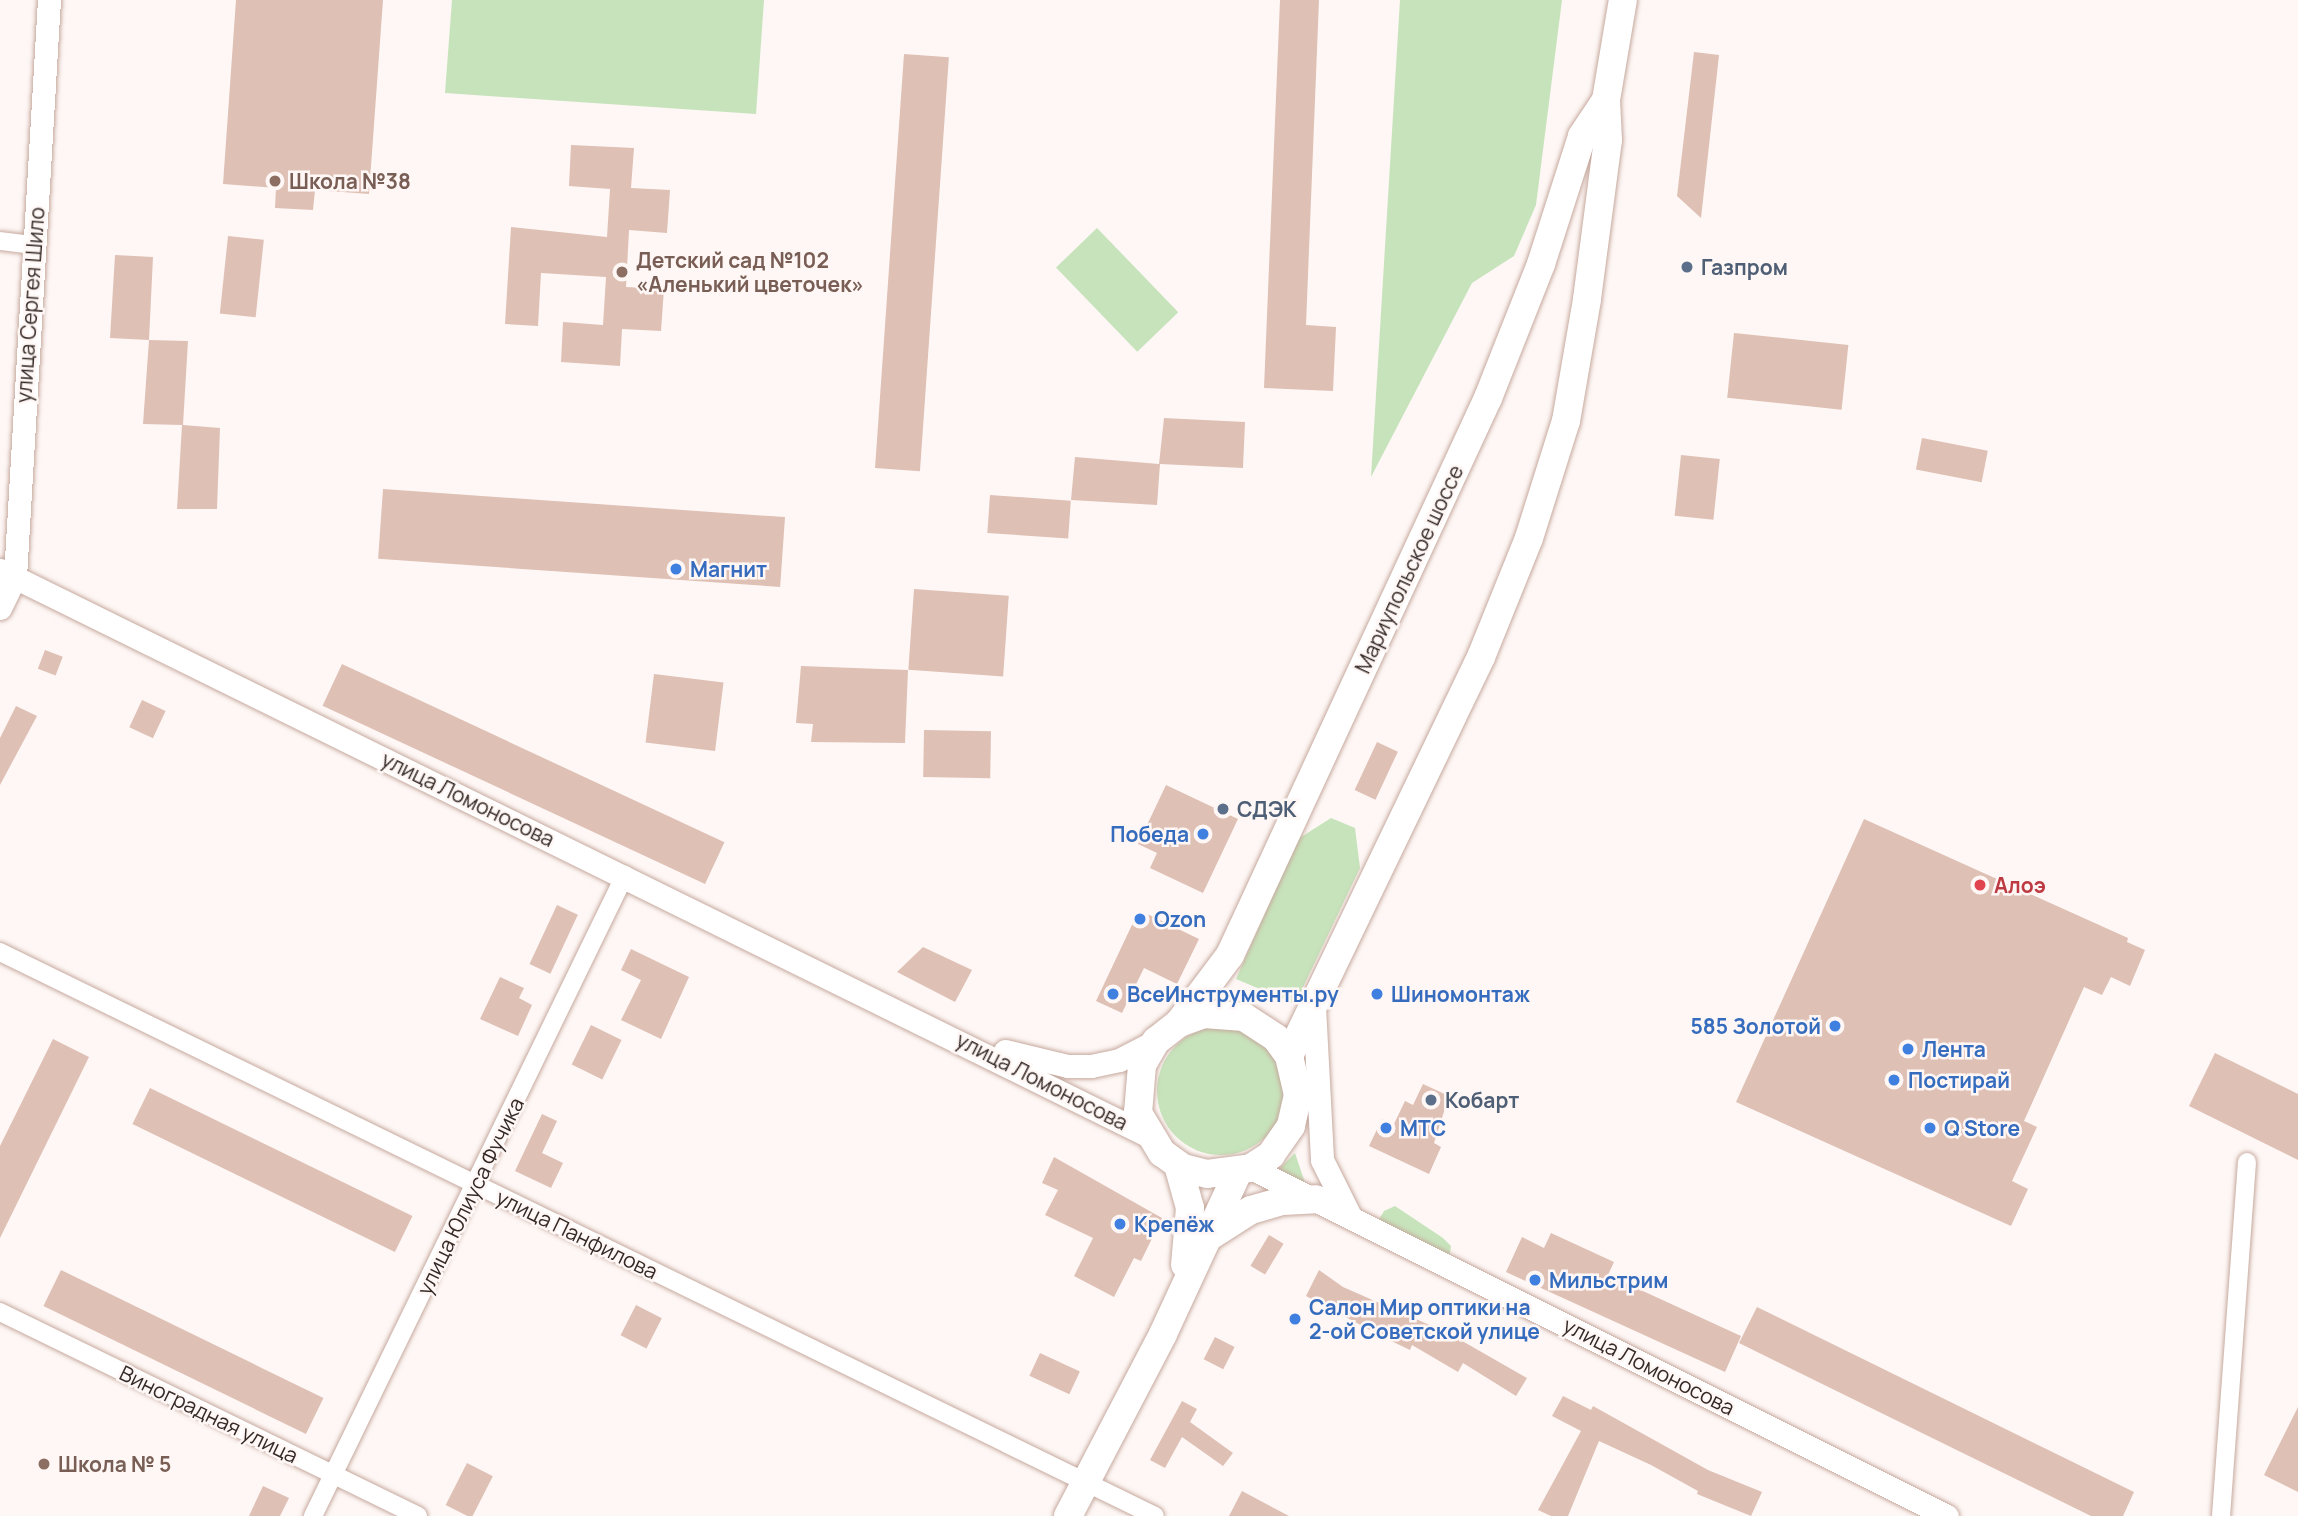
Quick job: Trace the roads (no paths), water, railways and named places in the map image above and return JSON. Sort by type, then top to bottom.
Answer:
[{"type":"main road","name":"Мариупольское шоссе","points":[[1289,1056],[1481,657],[1528,538],[1566,421],[1608,140],[1606,100],[1623,0]]},
{"type":"main road","name":"Мариупольское шоссе","points":[[1179,1023],[1230,955],[1426,533],[1488,398],[1541,264],[1582,136],[1606,100]]},
{"type":"main road","points":[[1205,1014],[1244,1017],[1276,1038],[1289,1056],[1298,1096],[1291,1126],[1270,1155],[1244,1170],[1207,1174],[1178,1165],[1147,1135],[1138,1113],[1137,1081],[1156,1041],[1179,1023],[1205,1014]]},
{"type":"main road","points":[[1163,1334],[1191,1237],[1190,1208],[1178,1165]]},
{"type":"main road","points":[[1068,1516],[1163,1334],[1207,1238],[1244,1170]]},
{"type":"main road","points":[[1207,1238],[1251,1210],[1283,1201],[1315,1199]]},
{"type":"street","name":"улица Сергея Шило","points":[[0,608],[7,573],[49,0]]},
{"type":"street","points":[[0,241],[33,245]]},
{"type":"street","name":"улица Ломоносова","points":[[7,573],[937,1028],[1147,1135]]},
{"type":"street","name":"улица Юлиуса Фучика","points":[[313,1516],[625,875]]},
{"type":"street","name":"улица Панфилова","points":[[0,952],[1155,1516]]},
{"type":"street","points":[[1314,1004],[1322,1160],[1350,1216]]},
{"type":"street","name":"улица Ломоносова","points":[[937,1028],[1023,1057],[1068,1066],[1119,1060],[1156,1041]]},
{"type":"street","points":[[2221,1516],[2247,1163]]},
{"type":"street","name":"улица Ломоносова","points":[[1244,1170],[1350,1216],[1947,1516]]},
{"type":"street","name":"Виноградная улица","points":[[0,1312],[418,1516]]},
{"type":"place","name":"Школа №38","points":[[275,181]]},
{"type":"place","name":"Газпром","points":[[1687,267]]},
{"type":"place","name":"Детский сад №102 «Аленький цветочек»","points":[[622,272]]},
{"type":"place","name":"Магнит","points":[[676,569]]},
{"type":"place","name":"СДЭК","points":[[1223,809]]},
{"type":"place","name":"Победа","points":[[1203,834]]},
{"type":"place","name":"Алоэ","points":[[1980,885]]},
{"type":"place","name":"Ozon","points":[[1140,919]]},
{"type":"place","name":"ВсеИнструменты.ру","points":[[1113,994]]},
{"type":"place","name":"Шиномонтаж","points":[[1377,994]]},
{"type":"place","name":"585 Золотой","points":[[1835,1026]]},
{"type":"place","name":"Лента","points":[[1908,1049]]},
{"type":"place","name":"Постирай","points":[[1894,1080]]},
{"type":"place","name":"Кобарт","points":[[1431,1100]]},
{"type":"place","name":"МТС","points":[[1386,1128]]},
{"type":"place","name":"Q Store","points":[[1930,1128]]},
{"type":"place","name":"Крепёж","points":[[1120,1224]]},
{"type":"place","name":"Мильстрим","points":[[1535,1280]]},
{"type":"place","name":"Салон Мир оптики на 2-ой Советской улице","points":[[1295,1319]]},
{"type":"place","name":"Школа № 5","points":[[44,1464]]}]
